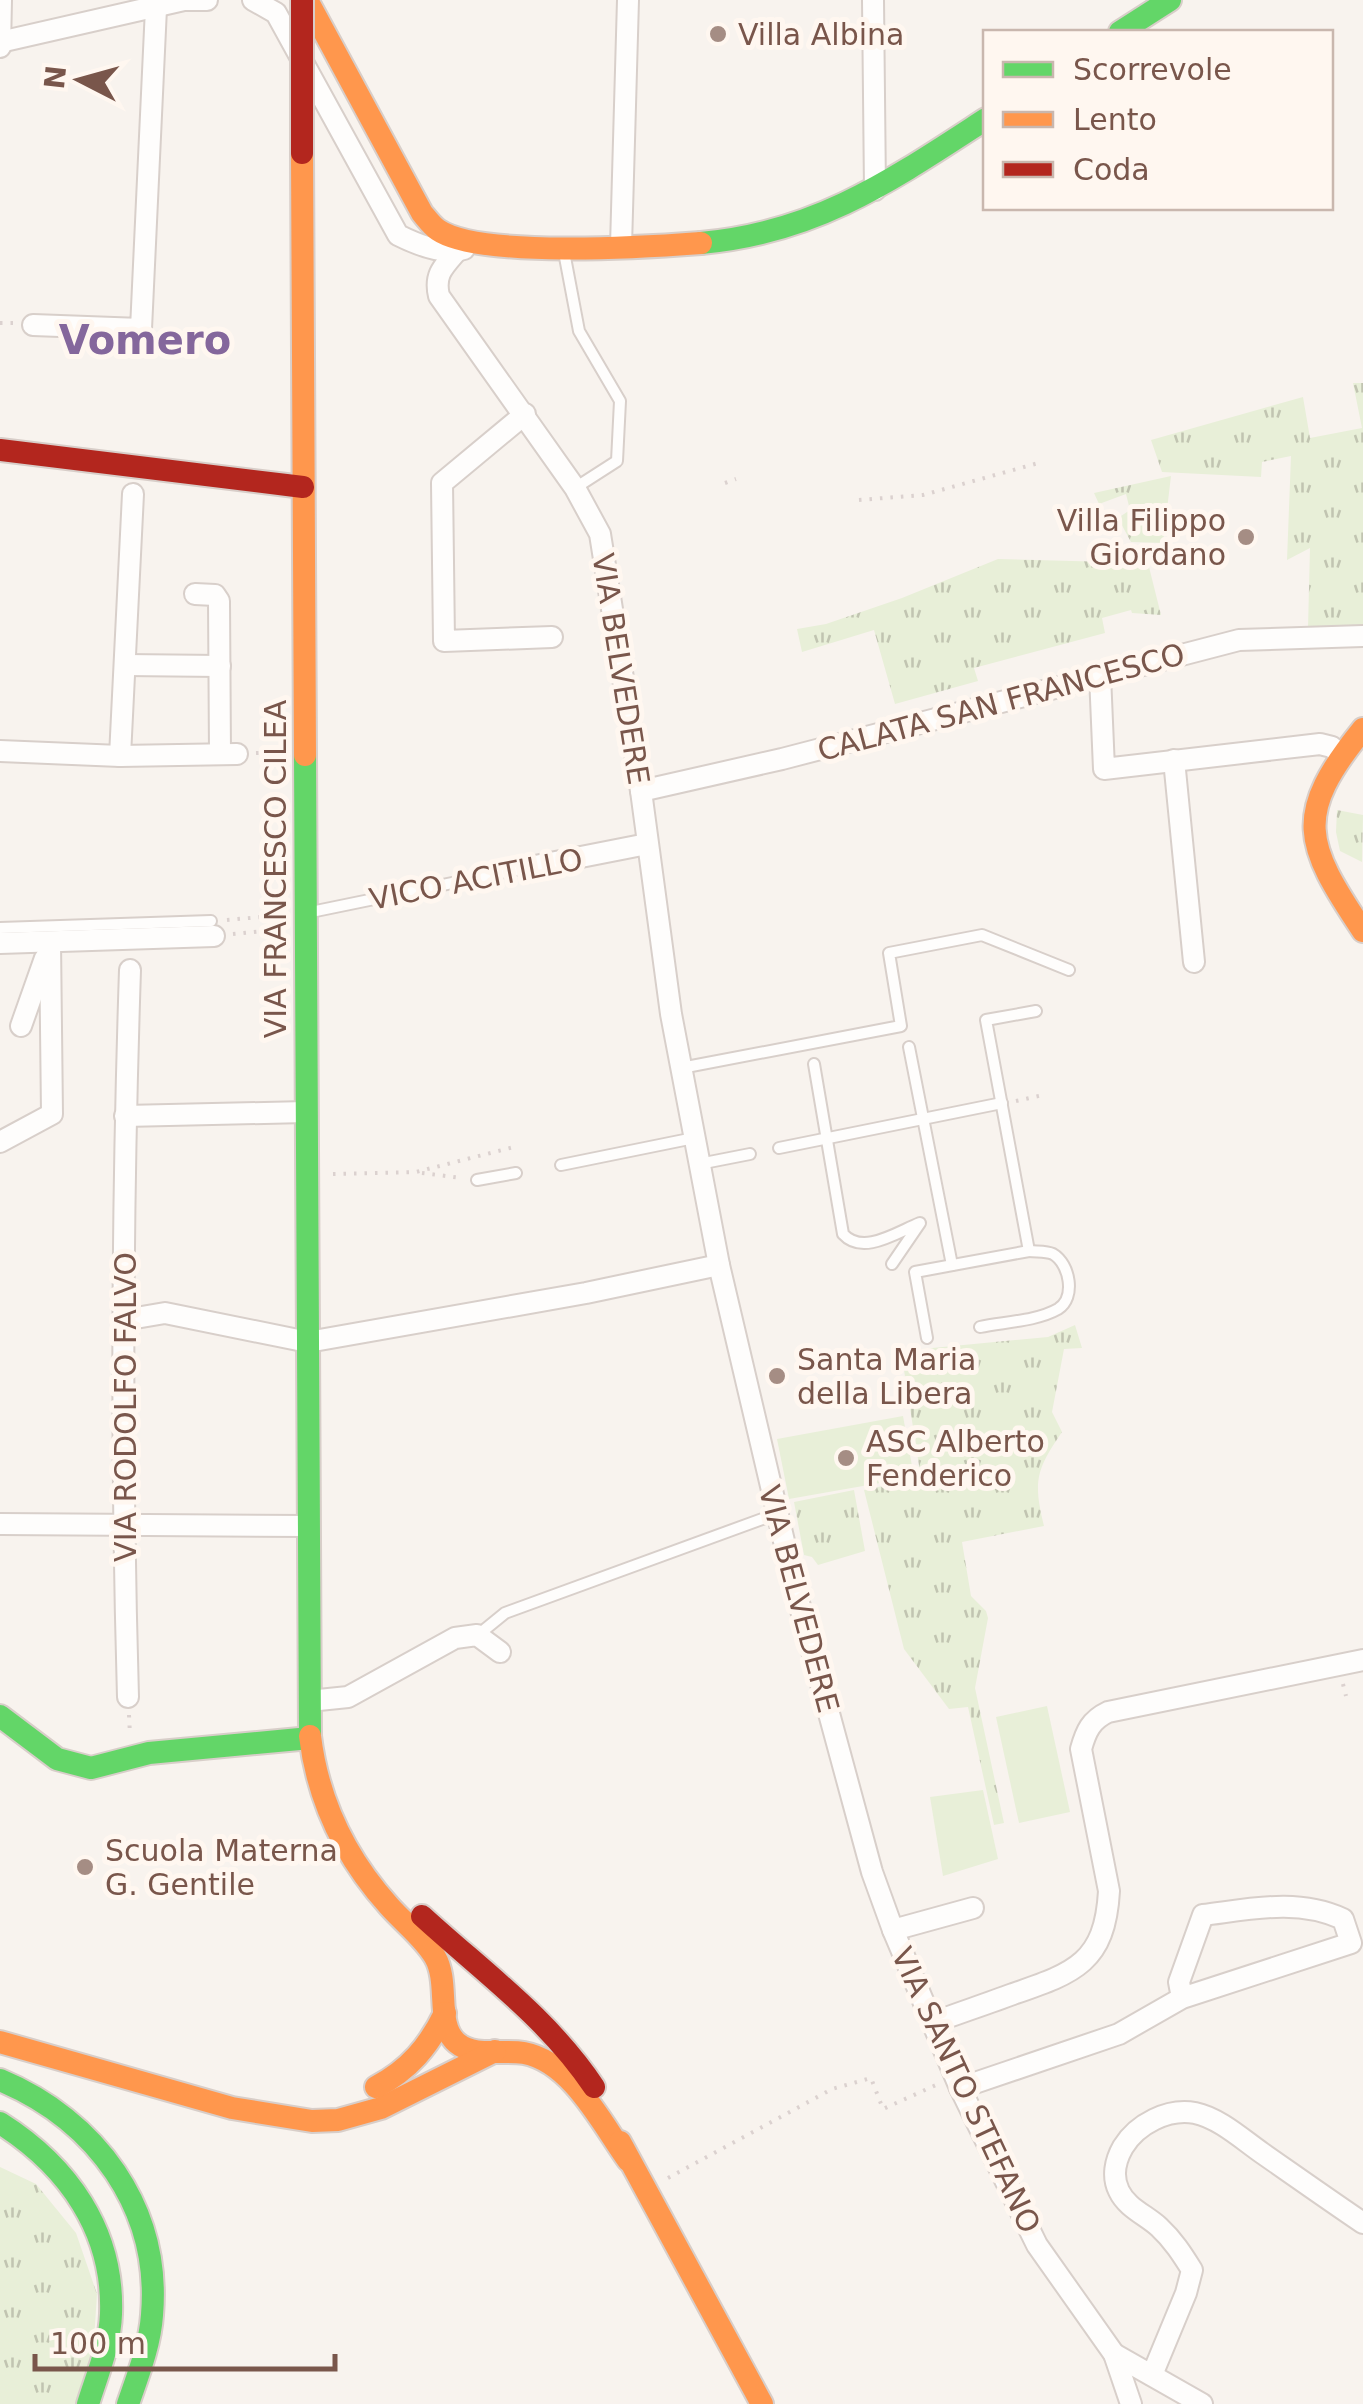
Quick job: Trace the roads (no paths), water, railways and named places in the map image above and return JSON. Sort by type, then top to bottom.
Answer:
[{"type":"main road","name":"VIA FRANCESCO CILEA","points":[[305,0],[296,914],[306,1112],[310,1738],[324,1808],[340,1845],[370,1886],[432,1952],[444,1977],[446,2028],[458,2045],[477,2052],[518,2051],[536,2056],[558,2070],[628,2160]]},
{"type":"main road","points":[[305,0],[422,212],[440,232],[480,243],[621,246],[726,241],[784,229],[874,190],[983,121]]},
{"type":"main road","points":[[1123,30],[1162,2]]},
{"type":"main road","points":[[0,450],[303,487]]},
{"type":"main road","points":[[1363,729],[1323,782],[1316,803],[1315,832],[1328,878],[1363,931]]},
{"type":"main road","points":[[0,1716],[58,1760],[91,1768],[149,1753],[310,1738]]},
{"type":"main road","name":"VIA FRANCESCO CILEA","points":[[310,1738],[352,1831],[374,1864],[406,1901],[547,2026],[582,2068],[762,2404]]},
{"type":"main road","points":[[244,2087],[294,2098],[343,2096],[398,2076],[433,2040],[458,1991],[488,1975]]},
{"type":"main road","points":[[0,2020],[214,2079]]},
{"type":"main road","points":[[0,2042],[292,2120],[325,2121],[366,2113],[495,2050]]},
{"type":"main road","points":[[0,2080],[40,2098],[70,2119],[116,2173],[138,2216],[149,2258],[152,2316],[128,2404]]},
{"type":"main road","points":[[0,2123],[57,2163],[86,2205],[98,2233],[108,2275],[111,2314],[88,2404]]},
{"type":"main road","points":[[0,2151],[51,2182],[98,2233]]},
{"type":"street","points":[[1,0],[0,44],[184,0],[206,0]]},
{"type":"street","points":[[253,0],[276,13],[398,235],[417,244],[456,252],[480,243]]},
{"type":"street","points":[[621,246],[628,0]]},
{"type":"street","points":[[874,0],[874,190]]},
{"type":"street","points":[[33,324],[141,328],[156,8]]},
{"type":"street","name":"VIA BELVEDERE","points":[[456,252],[440,271],[436,282],[439,296],[525,414],[575,488],[600,534],[682,1068],[719,1265],[776,1514],[872,1872],[892,1930]]},
{"type":"street","points":[[525,414],[442,483],[444,641],[552,637]]},
{"type":"street","points":[[120,756],[133,494]]},
{"type":"street","points":[[0,751],[120,756],[228,754],[219,601],[215,595],[195,594]]},
{"type":"street","name":"CALATA SAN FRANCESCO","points":[[641,791],[782,759],[1239,640],[1363,636]]},
{"type":"street","points":[[125,665],[220,666]]},
{"type":"street","points":[[1100,675],[1104,769],[1320,744],[1341,756]]},
{"type":"street","points":[[1174,760],[1194,962]]},
{"type":"street","name":"VICO ACITILLO","points":[[530,867],[648,844]]},
{"type":"street","points":[[0,943],[212,928]]},
{"type":"street","points":[[21,1026],[50,942]]},
{"type":"street","points":[[0,1142],[52,1114],[50,942]]},
{"type":"street","name":"VIA RODOLFO FALVO","points":[[128,1697],[123,1525],[125,1116],[130,970]]},
{"type":"street","points":[[125,1116],[306,1112]]},
{"type":"street","points":[[124,1320],[165,1313],[308,1342],[586,1293],[719,1265]]},
{"type":"street","points":[[0,1524],[308,1526]]},
{"type":"street","points":[[310,1701],[348,1696],[455,1638],[477,1635],[500,1652]]},
{"type":"street","points":[[932,2022],[1067,1976],[1086,1960],[1100,1938],[1110,1891],[1081,1749],[1085,1732],[1096,1718],[1108,1712],[1363,1660]]},
{"type":"street","points":[[960,2088],[1120,2034],[1182,1998],[1350,1942],[1343,1919],[1323,1910],[1281,1905],[1203,1914],[1180,1982],[1182,1998]]},
{"type":"street","points":[[892,1930],[973,1908]]},
{"type":"street","name":"VIA SANTO STEFANO","points":[[892,1930],[960,2088],[1037,2245],[1114,2354],[1131,2404]]},
{"type":"street","points":[[1152,2374],[1192,2270],[1159,2227],[1126,2203],[1118,2189],[1114,2171],[1119,2153],[1132,2133],[1151,2121],[1179,2112],[1198,2114],[1230,2131],[1363,2224]]},
{"type":"street","points":[[1114,2354],[1202,2404]]},
{"type":"lane","points":[[563,246],[579,331],[620,402],[616,462],[575,488]]},
{"type":"lane","name":"VICO ACITILLO","points":[[296,914],[530,867]]},
{"type":"lane","points":[[0,928],[212,928]]},
{"type":"lane","points":[[682,1068],[901,1026],[889,953],[982,936],[1068,970]]},
{"type":"lane","points":[[1029,1251],[986,1020],[1036,1011]]},
{"type":"lane","points":[[909,1047],[952,1265]]},
{"type":"lane","points":[[814,1064],[843,1234],[848,1240],[864,1246],[941,1210]]},
{"type":"lane","points":[[779,1148],[1002,1103]]},
{"type":"lane","points":[[561,1165],[694,1138]]},
{"type":"lane","points":[[699,1164],[750,1154]]},
{"type":"lane","points":[[477,1180],[516,1173]]},
{"type":"lane","points":[[892,1264],[920,1223]]},
{"type":"lane","points":[[927,1338],[914,1272],[1029,1251],[1050,1252],[1061,1261],[1070,1291],[1064,1305],[1054,1312],[980,1327]]},
{"type":"lane","points":[[477,1635],[505,1613],[776,1514]]},
{"type":"place","name":"Villa Albina","points":[[718,34]]},
{"type":"place","name":"Villa Filippo Giordano","points":[[1246,537]]},
{"type":"place","name":"Santa Maria della Libera","points":[[777,1376]]},
{"type":"place","name":"ASC Alberto Fenderico","points":[[846,1458]]},
{"type":"place","name":"Scuola Materna G. Gentile","points":[[85,1867]]},
{"type":"district","name":"Vomero","points":[[145,340]]}]
